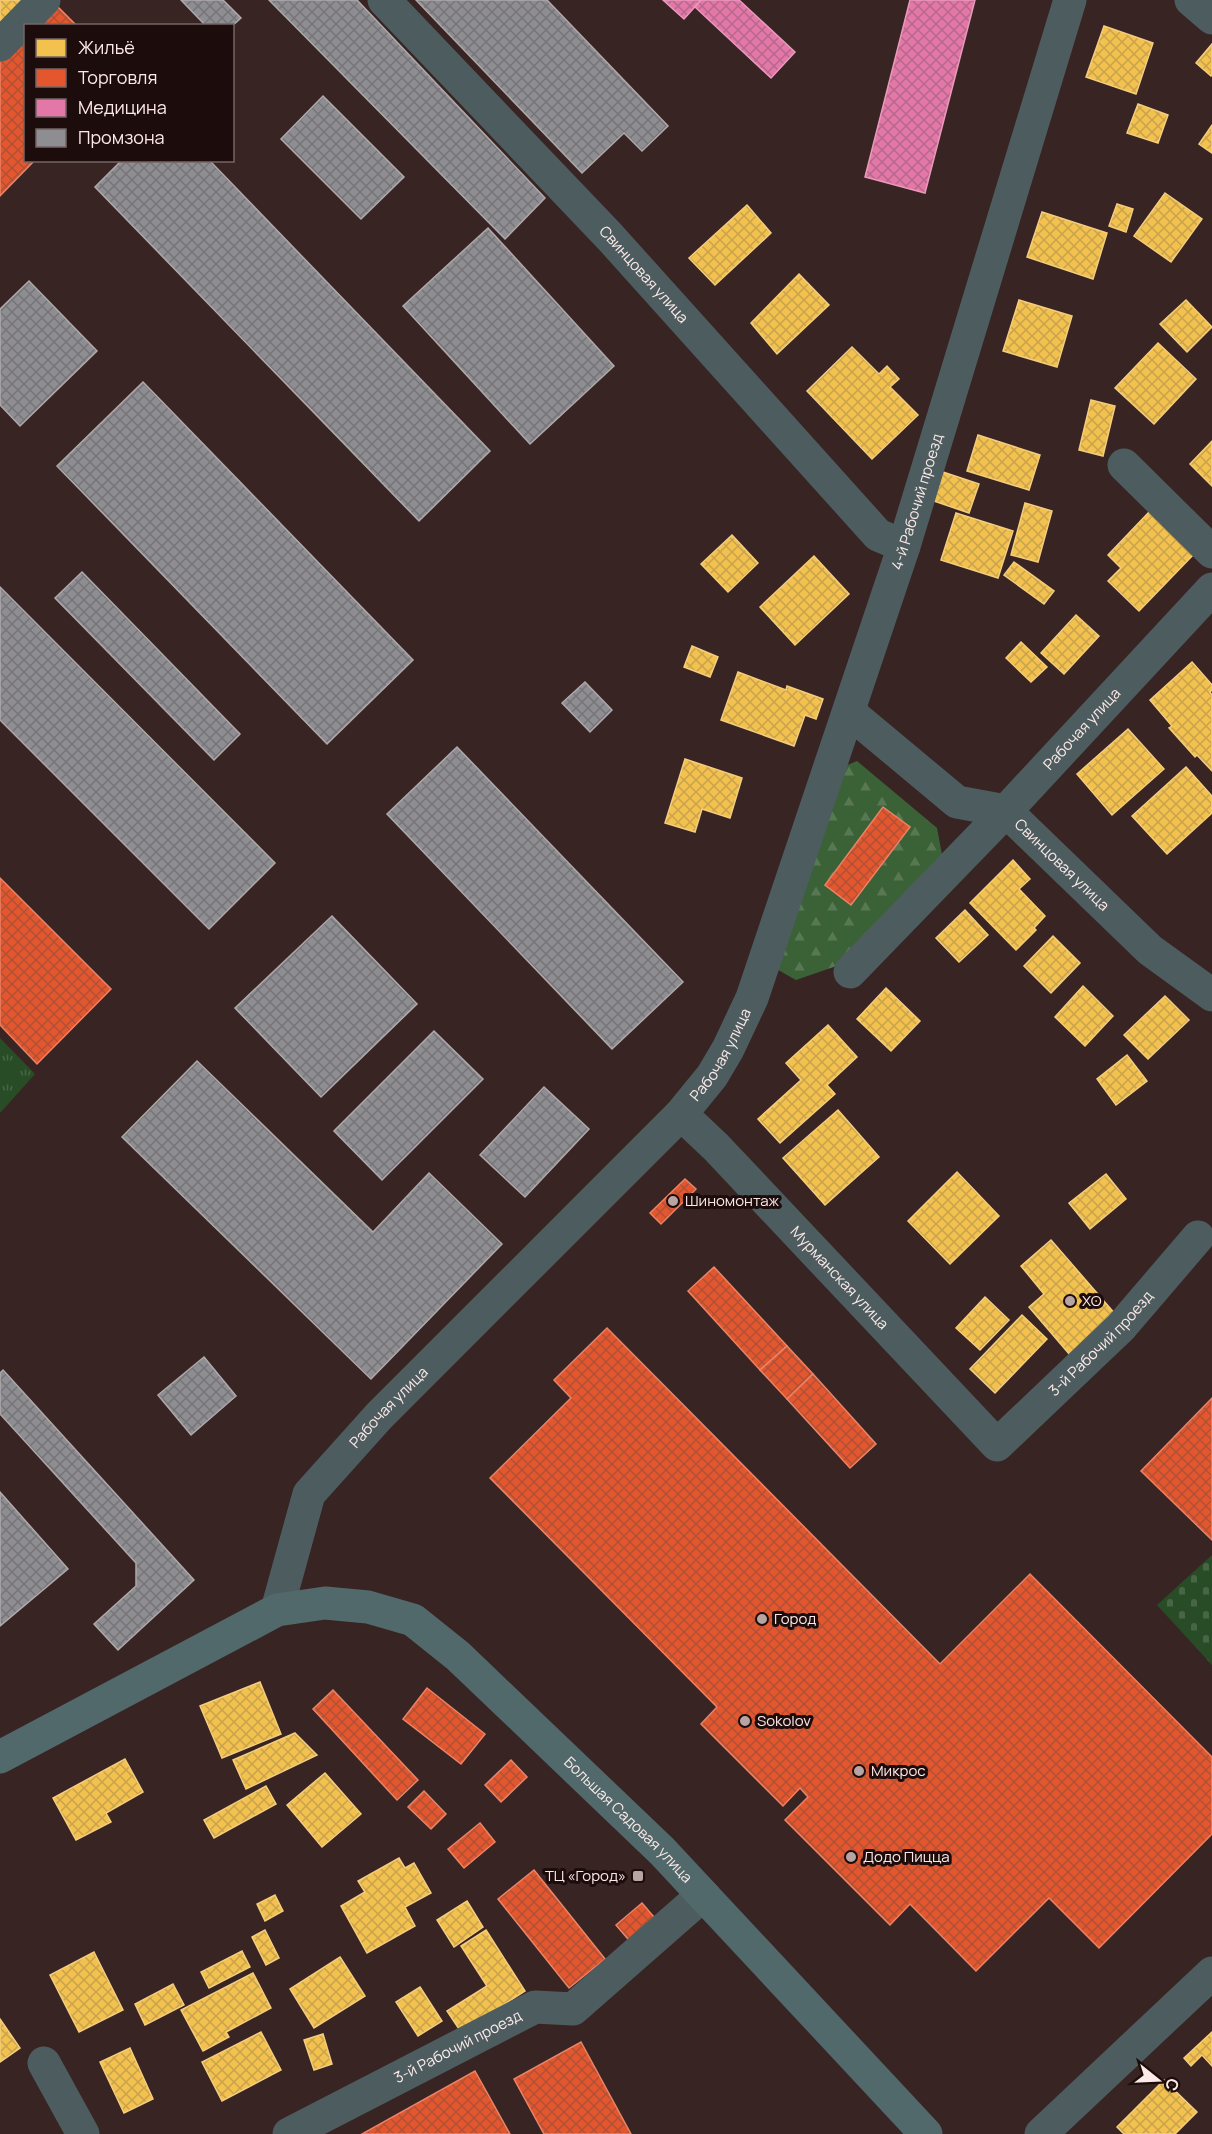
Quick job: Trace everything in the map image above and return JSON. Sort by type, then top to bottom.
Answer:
[{"type":"main road","name":"Большая Садовая улица","points":[[277,1610],[325,1603],[368,1607],[413,1620],[458,1656],[662,1851],[926,2134]]},
{"type":"main road","points":[[0,1757],[277,1610]]},
{"type":"street","points":[[0,45],[44,0]]},
{"type":"street","name":"Свинцовая улица","points":[[384,0],[610,237],[878,535],[904,546]]},
{"type":"street","name":"4-й Рабочий проезд","points":[[752,998],[904,546],[1070,0]]},
{"type":"street","points":[[1191,0],[1212,18]]},
{"type":"street","points":[[1124,465],[1212,552]]},
{"type":"street","name":"Рабочая улица","points":[[850,972],[1006,811],[1212,589]]},
{"type":"street","name":"Свинцовая улица","points":[[849,712],[957,802],[1006,811],[1150,950],[1212,994]]},
{"type":"street","name":"Рабочая улица","points":[[277,1610],[309,1494],[379,1416],[681,1114],[712,1077],[752,998]]},
{"type":"street","name":"Мурманская улица","points":[[681,1114],[724,1155],[996,1445]]},
{"type":"street","name":"3-й Рабочий проезд","points":[[996,1445],[1121,1327],[1198,1237]]},
{"type":"street","name":"3-й Рабочий проезд","points":[[289,2134],[536,2007],[573,2009],[703,1894]]},
{"type":"street","points":[[1041,2134],[1212,1973]]},
{"type":"street","points":[[44,2063],[83,2134]]},
{"type":"green space","points":[[857,761],[937,828],[943,860],[845,963],[796,980],[773,967],[845,766]]},
{"type":"green space","points":[[0,1038],[35,1074],[0,1113]]},
{"type":"green space","points":[[1212,1555],[1212,1665],[1157,1605]]},
{"type":"building: Жильё","points":[[0,0],[30,0],[0,29]]},
{"type":"building: Жильё","points":[[1104,26],[1153,43],[1136,94],[1086,77]]},
{"type":"building: Жильё","points":[[1212,44],[1212,75],[1211,76],[1196,63]]},
{"type":"building: Жильё","points":[[1138,104],[1168,115],[1158,143],[1127,133]]},
{"type":"building: Жильё","points":[[1212,125],[1212,153],[1199,144]]},
{"type":"building: Жильё","points":[[1165,193],[1202,219],[1171,262],[1134,236]]},
{"type":"building: Жильё","points":[[1117,204],[1133,209],[1126,232],[1109,226]]},
{"type":"building: Жильё","points":[[747,205],[771,233],[715,285],[689,258]]},
{"type":"building: Жильё","points":[[1042,212],[1107,233],[1093,279],[1027,257]]},
{"type":"building: Жильё","points":[[799,274],[829,305],[777,354],[751,323]]},
{"type":"building: Жильё","points":[[1019,300],[1072,316],[1057,367],[1003,351]]},
{"type":"building: Жильё","points":[[1186,300],[1212,327],[1187,352],[1160,324]]},
{"type":"building: Жильё","points":[[1158,343],[1196,379],[1154,424],[1115,388]]},
{"type":"building: Жильё","points":[[852,347],[879,374],[887,366],[899,379],[890,387],[918,415],[872,459],[807,391]]},
{"type":"building: Жильё","points":[[1091,400],[1115,406],[1103,456],[1079,450]]},
{"type":"building: Жильё","points":[[978,435],[1040,455],[1029,490],[967,471]]},
{"type":"building: Жильё","points":[[1212,441],[1212,486],[1190,464]]},
{"type":"building: Жильё","points":[[943,472],[979,484],[969,513],[934,501]]},
{"type":"building: Жильё","points":[[1025,503],[1052,511],[1038,562],[1011,555]]},
{"type":"building: Жильё","points":[[1150,511],[1194,554],[1139,611],[1108,581],[1121,568],[1108,555]]},
{"type":"building: Жильё","points":[[956,513],[1013,531],[998,578],[941,560]]},
{"type":"building: Жильё","points":[[732,535],[758,563],[728,592],[701,564]]},
{"type":"building: Жильё","points":[[814,556],[849,594],[795,645],[760,607]]},
{"type":"building: Жильё","points":[[1014,562],[1054,591],[1044,604],[1004,575]]},
{"type":"building: Жильё","points":[[1076,615],[1099,636],[1064,674],[1041,653]]},
{"type":"building: Жильё","points":[[1021,642],[1047,667],[1031,682],[1006,658]]},
{"type":"building: Жильё","points":[[692,646],[718,657],[710,677],[684,667]]},
{"type":"building: Жильё","points":[[1192,662],[1212,685],[1210,692],[1212,695],[1212,771],[1197,755],[1195,757],[1169,728],[1172,726],[1150,700]]},
{"type":"building: Жильё","points":[[738,672],[786,690],[787,686],[823,699],[816,719],[805,715],[794,746],[721,720]]},
{"type":"building: Жильё","points":[[1128,729],[1164,769],[1112,815],[1077,774]]},
{"type":"building: Жильё","points":[[685,759],[742,778],[730,818],[702,809],[695,832],[665,823]]},
{"type":"building: Жильё","points":[[1186,767],[1212,796],[1212,813],[1167,854],[1132,816]]},
{"type":"building: Жильё","points":[[1013,860],[1030,879],[1019,889],[1045,916],[1034,928],[1036,930],[1016,950],[970,903]]},
{"type":"building: Жильё","points":[[965,910],[988,935],[959,962],[936,938]]},
{"type":"building: Жильё","points":[[1053,936],[1080,963],[1051,993],[1024,966]]},
{"type":"building: Жильё","points":[[1083,986],[1113,1016],[1085,1046],[1055,1017]]},
{"type":"building: Жильё","points":[[886,988],[920,1021],[891,1051],[857,1019]]},
{"type":"building: Жильё","points":[[1165,996],[1189,1020],[1148,1059],[1124,1035]]},
{"type":"building: Жильё","points":[[828,1025],[857,1057],[827,1085],[835,1094],[780,1143],[758,1119],[801,1080],[786,1063]]},
{"type":"building: Жильё","points":[[1127,1055],[1147,1081],[1116,1105],[1097,1079]]},
{"type":"building: Жильё","points":[[838,1110],[879,1157],[825,1205],[783,1158]]},
{"type":"building: Жильё","points":[[957,1172],[999,1216],[950,1264],[908,1221]]},
{"type":"building: Жильё","points":[[1106,1174],[1126,1199],[1090,1229],[1069,1203]]},
{"type":"building: Жильё","name":"ХО","points":[[1051,1240],[1116,1315],[1070,1355],[1029,1307],[1044,1294],[1021,1266]]},
{"type":"building: Жильё","points":[[985,1297],[1009,1320],[980,1350],[956,1328]]},
{"type":"building: Жильё","points":[[1022,1315],[1047,1339],[995,1393],[970,1369]]},
{"type":"building: Жильё","points":[[260,1682],[281,1734],[222,1758],[200,1706]]},
{"type":"building: Жильё","points":[[295,1733],[317,1755],[246,1789],[233,1760]]},
{"type":"building: Жильё","points":[[125,1759],[143,1792],[106,1813],[111,1822],[76,1840],[53,1798]]},
{"type":"building: Жильё","points":[[325,1773],[361,1814],[322,1847],[287,1805]]},
{"type":"building: Жильё","points":[[266,1786],[276,1804],[214,1838],[204,1820]]},
{"type":"building: Жильё","points":[[399,1858],[405,1868],[414,1863],[431,1893],[405,1907],[415,1926],[367,1953],[341,1906],[365,1892],[358,1881]]},
{"type":"building: Жильё","points":[[275,1895],[283,1911],[265,1921],[257,1904]]},
{"type":"building: Жильё","points":[[467,1901],[483,1927],[454,1947],[437,1920]]},
{"type":"building: Жильё","points":[[265,1930],[279,1958],[266,1965],[252,1937]]},
{"type":"building: Жильё","points":[[486,1930],[525,1991],[461,2032],[447,2011],[487,1986],[461,1946]]},
{"type":"building: Жильё","points":[[242,1951],[250,1967],[209,1988],[201,1972]]},
{"type":"building: Жильё","points":[[94,1952],[123,2010],[79,2032],[50,1975]]},
{"type":"building: Жильё","points":[[340,1957],[365,1996],[314,2028],[290,1989]]},
{"type":"building: Жильё","points":[[253,1973],[271,2008],[226,2032],[229,2037],[203,2051],[181,2010]]},
{"type":"building: Жильё","points":[[173,1984],[184,2005],[145,2025],[135,2004]]},
{"type":"building: Жильё","points":[[420,1987],[442,2021],[418,2036],[396,2002]]},
{"type":"building: Жильё","points":[[0,2019],[20,2048],[0,2062]]},
{"type":"building: Жильё","points":[[261,2032],[281,2070],[222,2101],[202,2062]]},
{"type":"building: Жильё","points":[[1212,2032],[1212,2066],[1202,2055],[1191,2066],[1184,2058]]},
{"type":"building: Жильё","points":[[323,2034],[332,2064],[314,2070],[304,2040]]},
{"type":"building: Жильё","points":[[130,2048],[153,2099],[124,2113],[100,2062]]},
{"type":"building: Жильё","points":[[1164,2080],[1197,2112],[1175,2134],[1124,2134],[1117,2127]]},
{"type":"building: Торговля","points":[[55,4],[75,24],[35,24]]},
{"type":"building: Торговля","points":[[24,35],[24,162],[33,162],[0,196],[0,57]]},
{"type":"building: Торговля","points":[[883,807],[910,827],[851,905],[825,885]]},
{"type":"building: Торговля","points":[[0,878],[111,989],[37,1064],[0,1025]]},
{"type":"building: Торговля","name":"Шиномонтаж","points":[[685,1179],[696,1189],[661,1224],[650,1213]]},
{"type":"building: Торговля","points":[[714,1267],[787,1346],[760,1370],[688,1291]]},
{"type":"building: Торговля","name":"Город","points":[[607,1328],[940,1664],[1030,1574],[1212,1757],[1212,1834],[1099,1948],[1049,1898],[976,1971],[910,1904],[890,1925],[785,1820],[808,1797],[800,1788],[783,1806],[701,1724],[717,1707],[490,1478],[571,1398],[554,1380]]},
{"type":"building: Торговля","points":[[787,1346],[813,1374],[787,1399],[760,1370]]},
{"type":"building: Торговля","points":[[813,1374],[876,1444],[850,1468],[787,1399]]},
{"type":"building: Торговля","points":[[1212,1398],[1212,1540],[1141,1471]]},
{"type":"building: Торговля","points":[[427,1688],[485,1734],[461,1764],[403,1719]]},
{"type":"building: Торговля","points":[[333,1690],[418,1780],[397,1800],[313,1709]]},
{"type":"building: Торговля","points":[[511,1760],[527,1777],[501,1802],[485,1785]]},
{"type":"building: Торговля","points":[[424,1791],[446,1814],[431,1829],[408,1807]]},
{"type":"building: Торговля","points":[[480,1823],[495,1842],[464,1868],[448,1849]]},
{"type":"building: Торговля","points":[[534,1870],[605,1959],[569,1988],[498,1899]]},
{"type":"building: Торговля","points":[[642,1903],[659,1923],[633,1945],[616,1925]]},
{"type":"building: Торговля","points":[[581,2042],[631,2134],[544,2134],[514,2079]]},
{"type":"building: Торговля","points":[[475,2071],[510,2134],[362,2134]]},
{"type":"building: Медицина","points":[[663,0],[701,0],[684,19]]},
{"type":"building: Медицина","points":[[701,0],[739,0],[795,52],[771,78],[695,7]]},
{"type":"building: Медицина","points":[[910,0],[975,0],[925,193],[865,177]]},
{"type":"building: Промзона","points":[[181,0],[223,0],[241,18],[234,24],[204,24]]},
{"type":"building: Промзона","points":[[269,0],[357,0],[545,198],[505,239]]},
{"type":"building: Промзона","points":[[416,0],[547,0],[668,126],[642,151],[624,133],[582,173]]},
{"type":"building: Промзона","points":[[323,96],[404,177],[361,219],[281,139]]},
{"type":"building: Промзона","points":[[120,162],[211,162],[490,451],[419,521],[95,187]]},
{"type":"building: Промзона","points":[[488,228],[614,366],[530,444],[403,306]]},
{"type":"building: Промзона","points":[[29,281],[97,351],[20,426],[0,405],[0,309]]},
{"type":"building: Промзона","points":[[143,382],[413,660],[327,744],[57,466]]},
{"type":"building: Промзона","points":[[82,572],[240,734],[214,760],[55,598]]},
{"type":"building: Промзона","points":[[0,587],[275,863],[209,929],[0,720]]},
{"type":"building: Промзона","points":[[585,682],[612,710],[590,732],[562,703]]},
{"type":"building: Промзона","points":[[457,747],[683,982],[612,1049],[387,814]]},
{"type":"building: Промзона","points":[[332,916],[417,1004],[321,1097],[235,1008]]},
{"type":"building: Промзона","points":[[434,1031],[483,1079],[382,1180],[334,1131]]},
{"type":"building: Промзона","points":[[197,1061],[373,1232],[429,1173],[502,1244],[371,1379],[122,1137]]},
{"type":"building: Промзона","points":[[544,1087],[589,1129],[525,1197],[480,1155]]},
{"type":"building: Промзона","points":[[204,1357],[236,1396],[191,1435],[158,1395]]},
{"type":"building: Промзона","points":[[3,1370],[194,1580],[118,1650],[94,1624],[136,1586],[136,1563],[0,1414],[0,1373]]},
{"type":"building: Промзона","points":[[0,1492],[68,1569],[0,1626]]},
{"type":"place","name":"Шиномонтаж","points":[[673,1201]]},
{"type":"place","name":"ХО","points":[[1070,1301]]},
{"type":"place","name":"Город","points":[[762,1619]]},
{"type":"place","name":"Sokolov","points":[[745,1721]]},
{"type":"place","name":"Микрос","points":[[859,1771]]},
{"type":"place","name":"Додо Пицца","points":[[851,1857]]},
{"type":"place","name":"ТЦ «Город»","points":[[638,1876]]}]
